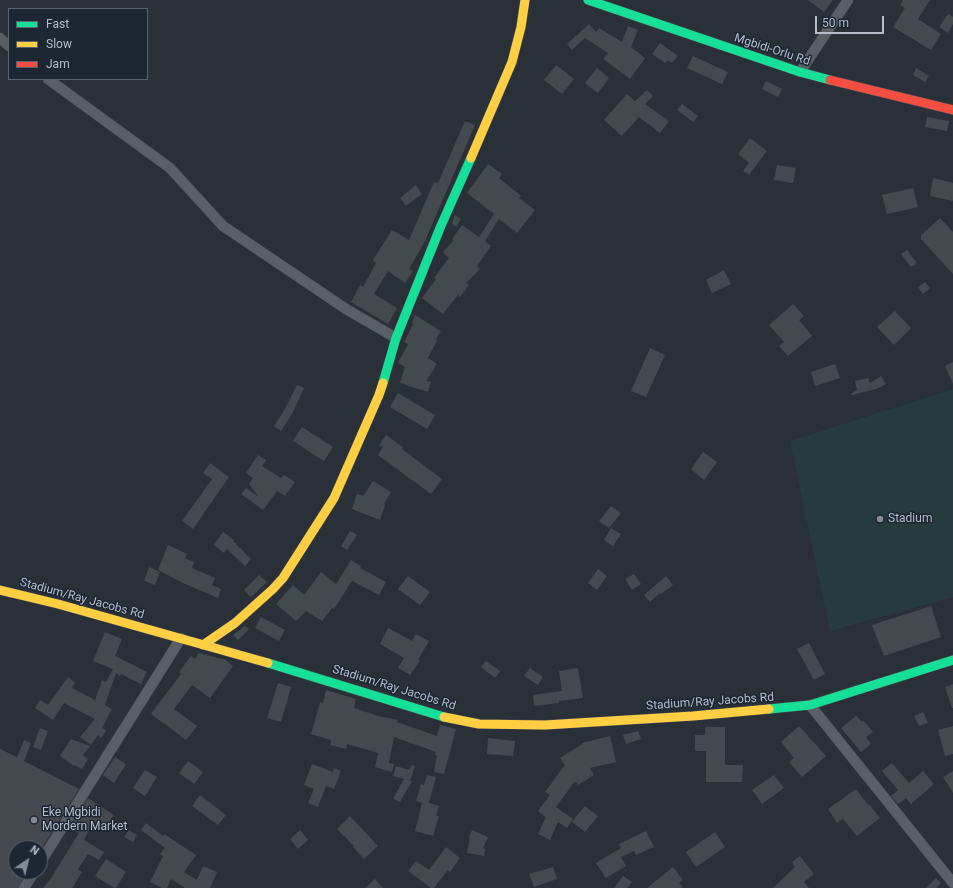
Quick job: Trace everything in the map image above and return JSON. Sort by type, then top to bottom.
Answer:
[{"type":"street","points":[[203,645],[235,623],[278,584],[334,498],[379,395],[396,338],[440,228],[512,62],[521,27],[525,0]]},
{"type":"street","name":"Mgbidi-Orlu Rd","points":[[588,0],[800,72],[847,85],[953,110]]},
{"type":"street","points":[[800,72],[848,0]]},
{"type":"street","points":[[0,38],[8,45]]},
{"type":"street","points":[[49,80],[170,168],[223,226],[346,309],[396,338]]},
{"type":"street","name":"Stadium/Ray Jacobs Rd","points":[[0,590],[58,604],[304,673],[425,712],[479,724],[545,725],[693,716],[810,705],[953,660]]},
{"type":"street","points":[[48,850],[181,638]]},
{"type":"street","points":[[810,705],[953,883]]},
{"type":"green space","name":"Stadium","points":[[953,389],[953,597],[830,631],[790,441]]},
{"type":"building","points":[[808,0],[833,0],[824,12]]},
{"type":"building","points":[[903,0],[930,0],[918,19],[941,34],[931,50],[893,27],[905,8],[900,5]]},
{"type":"building","points":[[948,14],[953,17],[953,24],[948,33],[939,27]]},
{"type":"building","points":[[589,24],[596,32],[599,28],[622,42],[628,26],[638,30],[631,47],[645,58],[630,79],[603,59],[608,53],[585,38],[572,50],[567,44]]},
{"type":"building","points":[[660,43],[678,56],[672,63],[668,60],[665,63],[652,54]]},
{"type":"building","points":[[693,56],[728,72],[722,84],[687,68]]},
{"type":"building","points":[[556,65],[574,79],[562,94],[544,80]]},
{"type":"building","points":[[597,68],[609,78],[598,93],[585,83]]},
{"type":"building","points":[[916,68],[929,76],[925,82],[913,75]]},
{"type":"building","points":[[766,81],[782,89],[778,97],[762,89]]},
{"type":"building","points":[[647,90],[653,96],[645,104],[669,121],[660,133],[639,117],[622,136],[604,120],[627,94],[635,101]]},
{"type":"building","points":[[682,104],[698,116],[693,122],[677,110]]},
{"type":"building","points":[[927,117],[949,121],[947,131],[925,127]]},
{"type":"building","points":[[465,121],[475,125],[425,241],[409,269],[413,271],[405,283],[388,271],[374,294],[397,308],[388,324],[351,302],[360,285],[363,287],[376,263],[373,260],[392,230],[409,240],[434,182],[438,183]]},
{"type":"building","points":[[750,138],[767,151],[749,175],[743,171],[749,163],[738,154]]},
{"type":"building","points":[[488,164],[502,174],[499,178],[521,196],[519,198],[535,210],[517,233],[499,219],[485,241],[491,246],[477,266],[480,269],[466,283],[469,285],[460,297],[458,295],[443,314],[422,298],[436,279],[434,278],[449,258],[443,252],[454,240],[452,239],[462,225],[479,237],[494,214],[467,193]]},
{"type":"building","points":[[777,165],[796,168],[793,183],[774,180]]},
{"type":"building","points":[[933,178],[953,183],[953,201],[930,196]]},
{"type":"building","points":[[416,185],[422,194],[406,206],[400,198]]},
{"type":"building","points":[[913,188],[918,207],[887,214],[882,195]]},
{"type":"building","points":[[455,215],[461,219],[456,227],[452,224]]},
{"type":"building","points":[[940,218],[953,232],[953,274],[921,239],[921,235]]},
{"type":"building","points":[[907,250],[917,263],[911,267],[901,254]]},
{"type":"building","points":[[724,270],[731,284],[712,293],[706,280]]},
{"type":"building","points":[[925,282],[930,288],[923,294],[918,287]]},
{"type":"building","points":[[793,304],[804,316],[799,320],[812,336],[788,356],[779,346],[784,342],[769,325]]},
{"type":"building","points":[[895,311],[911,328],[894,345],[877,327]]},
{"type":"building","points":[[415,315],[441,331],[428,358],[437,364],[426,381],[431,382],[428,392],[400,383],[405,367],[398,363],[408,344],[404,342],[413,324]]},
{"type":"building","points":[[650,348],[665,355],[646,397],[631,391]]},
{"type":"building","points":[[953,362],[953,384],[945,366]]},
{"type":"building","points":[[835,364],[840,378],[815,386],[811,372]]},
{"type":"building","points":[[881,376],[886,384],[876,389],[851,394],[857,390],[855,381],[868,378],[870,383]]},
{"type":"building","points":[[297,385],[304,388],[293,412],[281,431],[274,426],[285,409]]},
{"type":"building","points":[[398,393],[435,415],[427,429],[390,407]]},
{"type":"building","points":[[302,427],[333,447],[324,461],[293,441]]},
{"type":"building","points":[[386,435],[442,479],[431,494],[378,455],[383,447],[379,445]]},
{"type":"building","points":[[703,452],[717,462],[704,480],[691,469]]},
{"type":"building","points":[[258,455],[266,460],[262,466],[281,478],[284,475],[295,482],[285,496],[277,491],[263,510],[241,494],[246,488],[259,497],[249,484],[253,478],[246,473]]},
{"type":"building","points":[[210,463],[229,477],[193,529],[182,521],[212,479],[203,473]]},
{"type":"building","points":[[373,481],[391,492],[384,504],[385,505],[380,520],[352,509],[357,494],[363,496]]},
{"type":"building","points":[[611,506],[621,513],[609,528],[599,521]]},
{"type":"building","points":[[611,528],[621,534],[613,546],[604,540]]},
{"type":"building","points":[[350,531],[357,535],[347,550],[341,546]]},
{"type":"building","points":[[223,532],[234,540],[233,541],[251,559],[245,566],[227,549],[224,553],[214,545]]},
{"type":"building","points":[[168,545],[187,554],[185,558],[194,562],[192,568],[215,578],[212,585],[221,589],[218,598],[183,583],[158,570]]},
{"type":"building","points":[[351,560],[361,566],[360,568],[386,582],[379,595],[352,581],[334,609],[332,608],[322,621],[306,611],[296,621],[276,604],[293,585],[304,595],[321,572],[336,584]]},
{"type":"building","points":[[149,567],[160,572],[155,585],[144,581]]},
{"type":"building","points":[[598,569],[607,576],[597,590],[588,583]]},
{"type":"building","points":[[634,574],[641,584],[632,590],[625,579]]},
{"type":"building","points":[[259,575],[267,582],[251,597],[244,590]]},
{"type":"building","points":[[408,576],[430,592],[420,605],[398,589]]},
{"type":"building","points":[[666,576],[673,585],[661,594],[660,593],[650,602],[644,595]]},
{"type":"building","points":[[931,606],[941,637],[884,656],[872,625]]},
{"type":"building","points":[[261,617],[285,630],[279,641],[255,628]]},
{"type":"building","points":[[245,626],[249,629],[238,640],[233,635]]},
{"type":"building","points":[[388,628],[412,641],[416,634],[429,641],[418,660],[420,661],[410,675],[398,668],[404,658],[380,644]]},
{"type":"building","points":[[105,632],[122,639],[115,656],[147,672],[141,684],[116,673],[105,705],[112,709],[102,728],[106,731],[101,738],[98,735],[91,745],[80,737],[95,719],[64,703],[53,720],[35,708],[40,700],[48,705],[68,677],[75,683],[72,688],[95,700],[102,680],[106,682],[113,669],[93,661]]},
{"type":"building","points":[[809,643],[825,674],[814,680],[797,649]]},
{"type":"building","points":[[199,653],[226,660],[233,666],[210,698],[192,685],[174,709],[197,726],[186,740],[151,714],[181,674],[179,672],[191,656],[195,659]]},
{"type":"building","points":[[486,661],[500,671],[495,678],[481,667]]},
{"type":"building","points":[[530,668],[543,677],[538,685],[524,676]]},
{"type":"building","points":[[578,668],[583,698],[534,706],[533,695],[562,691],[559,671]]},
{"type":"building","points":[[278,683],[291,687],[281,722],[267,718]]},
{"type":"building","points":[[953,684],[953,708],[952,708],[945,687]]},
{"type":"building","points":[[326,690],[356,699],[354,708],[378,716],[398,720],[397,722],[437,736],[440,725],[456,729],[444,774],[434,772],[437,755],[435,755],[436,752],[394,737],[389,763],[394,764],[392,772],[375,767],[378,753],[347,744],[346,749],[330,745],[331,740],[311,734],[320,702],[323,703]]},
{"type":"building","points":[[923,712],[928,723],[919,726],[914,716]]},
{"type":"building","points":[[856,716],[862,722],[864,721],[873,732],[866,737],[871,744],[861,752],[841,728]]},
{"type":"building","points":[[799,726],[826,756],[802,777],[789,762],[794,758],[781,742]]},
{"type":"building","points":[[953,726],[953,754],[945,756],[938,730]]},
{"type":"building","points":[[705,727],[725,727],[725,765],[743,765],[742,782],[706,782],[706,751],[695,751],[695,735],[705,735]]},
{"type":"building","points":[[40,728],[48,731],[41,750],[33,747]]},
{"type":"building","points":[[638,731],[641,739],[626,744],[623,735]]},
{"type":"building","points":[[610,736],[616,762],[590,768],[594,775],[578,785],[575,781],[556,807],[573,819],[567,828],[558,822],[550,840],[538,834],[546,817],[538,811],[550,795],[545,792],[565,765],[560,758],[582,743]]},
{"type":"building","points":[[488,738],[515,741],[513,756],[487,754]]},
{"type":"building","points":[[71,739],[90,746],[83,755],[88,759],[82,769],[75,765],[74,766],[60,756]]},
{"type":"building","name":"Eke Mgbidi Mordern Market","points":[[24,740],[31,743],[24,761],[79,789],[47,840],[8,840],[8,880],[22,880],[18,888],[0,888],[0,749],[17,757]]},
{"type":"building","points":[[115,757],[126,764],[114,783],[103,775]]},
{"type":"building","points":[[188,761],[203,772],[194,784],[179,773]]},
{"type":"building","points":[[892,763],[909,783],[923,771],[934,784],[911,804],[906,798],[898,804],[891,796],[898,790],[882,771]]},
{"type":"building","points":[[312,764],[333,772],[334,768],[341,771],[334,789],[326,786],[318,807],[308,803],[314,789],[304,785]]},
{"type":"building","points":[[412,765],[415,766],[410,781],[412,781],[400,802],[393,799],[404,779],[393,776],[396,766],[409,770]]},
{"type":"building","points":[[145,770],[157,777],[145,796],[133,788]]},
{"type":"building","points":[[953,771],[953,793],[943,777]]},
{"type":"building","points":[[427,775],[436,777],[429,803],[439,806],[436,816],[439,816],[433,836],[415,831],[422,803],[416,801],[421,784],[424,785]]},
{"type":"building","points":[[774,775],[784,788],[762,804],[752,790]]},
{"type":"building","points":[[856,789],[880,818],[857,836],[843,819],[837,823],[828,809]]},
{"type":"building","points":[[200,795],[226,815],[218,825],[192,806]]},
{"type":"building","points":[[88,798],[114,815],[105,828],[93,821],[84,840],[104,852],[99,860],[88,854],[78,869],[82,872],[72,888],[43,888],[51,878],[79,833],[69,828]]},
{"type":"building","points":[[585,806],[598,816],[585,832],[572,822]]},
{"type":"building","points":[[350,816],[378,846],[364,859],[353,847],[354,846],[337,829]]},
{"type":"building","points":[[146,823],[163,836],[164,834],[196,855],[184,872],[197,880],[203,866],[217,872],[210,888],[185,888],[171,879],[167,888],[162,888],[150,882],[163,856],[160,854],[165,848],[141,830]]},
{"type":"building","points":[[129,830],[137,835],[133,842],[124,837]]},
{"type":"building","points":[[300,830],[308,840],[298,849],[290,839]]},
{"type":"building","points":[[472,830],[488,837],[483,848],[485,849],[484,856],[467,853],[469,837]]},
{"type":"building","points":[[646,831],[654,847],[636,855],[634,851],[621,857],[626,866],[606,878],[596,863],[621,848],[619,844]]},
{"type":"building","points":[[715,832],[725,847],[696,867],[686,852]]},
{"type":"building","points":[[446,847],[460,858],[450,872],[448,870],[434,888],[431,888],[408,871],[416,861],[429,870]]},
{"type":"building","points":[[800,856],[814,874],[804,882],[809,888],[773,888],[795,867],[792,862]]},
{"type":"building","points":[[106,859],[126,872],[116,888],[95,876]]},
{"type":"building","points":[[553,867],[557,879],[534,887],[529,874]]},
{"type":"building","points":[[673,867],[683,880],[679,883],[683,888],[647,888]]},
{"type":"building","points":[[623,876],[632,882],[627,888],[614,888]]},
{"type":"building","points":[[936,878],[941,883],[936,888],[926,888]]},
{"type":"building","points":[[375,879],[383,888],[365,888]]},
{"type":"traffic: fast","points":[[588,0],[800,72],[830,80]]},
{"type":"traffic: fast","points":[[383,383],[396,338],[440,228],[471,158]]},
{"type":"traffic: fast","points":[[769,709],[810,705],[953,660]]},
{"type":"traffic: fast","points":[[268,663],[444,717]]},
{"type":"traffic: slow","points":[[471,158],[512,62],[521,27],[525,0]]},
{"type":"traffic: slow","points":[[203,645],[235,623],[283,578],[334,498],[383,383]]},
{"type":"traffic: slow","points":[[0,590],[58,604],[268,663]]},
{"type":"traffic: slow","points":[[444,717],[479,724],[545,725],[693,716],[769,709]]},
{"type":"traffic: jam","points":[[830,80],[953,110]]},
{"type":"place","name":"Stadium","points":[[880,519]]},
{"type":"place","name":"Eke Mgbidi Mordern Market","points":[[34,820]]}]
